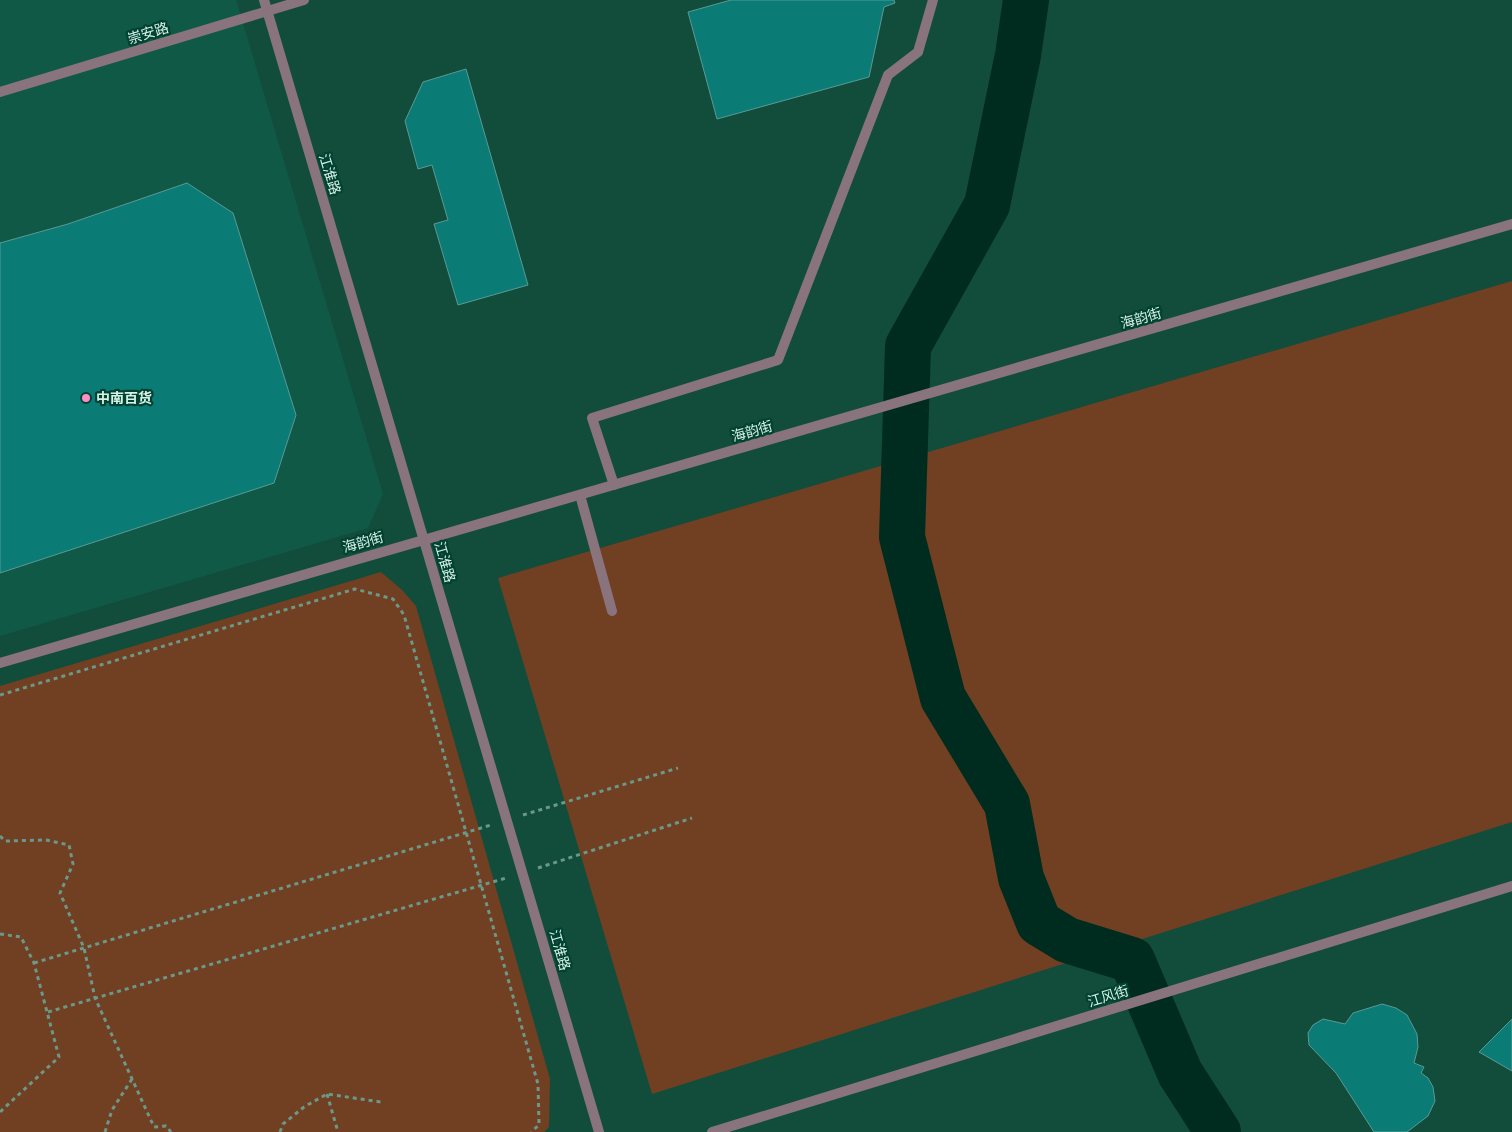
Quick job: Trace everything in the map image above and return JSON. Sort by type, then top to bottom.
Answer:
[{"type":"street","name":"江淮路","points":[[264,0],[599,1132]]},
{"type":"street","name":"崇安路","points":[[0,92],[304,0]]},
{"type":"street","points":[[614,485],[592,418],[778,360],[888,75],[918,52],[933,0]]},
{"type":"street","name":"海韵街","points":[[0,662],[1512,224]]},
{"type":"street","points":[[580,495],[612,610]]},
{"type":"street","name":"江风街","points":[[712,1132],[1512,886]]},
{"type":"path","points":[[0,695],[355,589],[393,599],[404,615],[538,1084],[539,1125],[531,1132]]},
{"type":"path","points":[[34,963],[678,768]]},
{"type":"path","points":[[48,1012],[480,886],[692,818]]},
{"type":"path","points":[[0,836],[5,841],[46,840],[69,845],[73,864],[60,893],[84,948],[95,998],[154,1126],[166,1126],[172,1132]]},
{"type":"path","points":[[0,934],[21,937],[34,963],[59,1057],[0,1112]]},
{"type":"path","points":[[105,1132],[112,1110],[132,1079]]},
{"type":"path","points":[[280,1132],[283,1124],[304,1107],[327,1094],[382,1102]]},
{"type":"path","points":[[327,1094],[338,1132]]},
{"type":"shaded area","points":[[0,0],[236,0],[383,494],[368,528],[0,636]]},
{"type":"shaded area","points":[[1512,281],[1512,822],[652,1094],[498,578]]},
{"type":"shaded area","points":[[381,572],[402,590],[416,606],[550,1079],[549,1127],[544,1132],[0,1132],[0,686]]},
{"type":"building","points":[[731,0],[894,0],[895,3],[884,7],[869,77],[717,119],[688,12]]},
{"type":"building","points":[[466,69],[528,285],[458,305],[434,224],[448,220],[432,165],[418,169],[405,121],[423,82]]},
{"type":"building","points":[[187,183],[233,213],[296,415],[274,483],[0,573],[0,243],[68,224]]},
{"type":"building","points":[[1382,1004],[1396,1008],[1407,1015],[1417,1034],[1418,1047],[1414,1063],[1424,1067],[1421,1073],[1428,1078],[1433,1087],[1435,1101],[1428,1116],[1407,1132],[1374,1132],[1336,1073],[1309,1045],[1308,1033],[1313,1025],[1323,1019],[1345,1024],[1353,1013]]},
{"type":"building","points":[[1512,1019],[1512,1071],[1479,1052]]},
{"type":"waterway","points":[[1026,0],[1018,55],[987,205],[908,346],[902,537],[943,698],[1007,804],[1021,878],[1039,923],[1067,940],[1132,960],[1180,1073],[1218,1132]]},
{"type":"place","name":"中南百货","points":[[86,398]]}]
